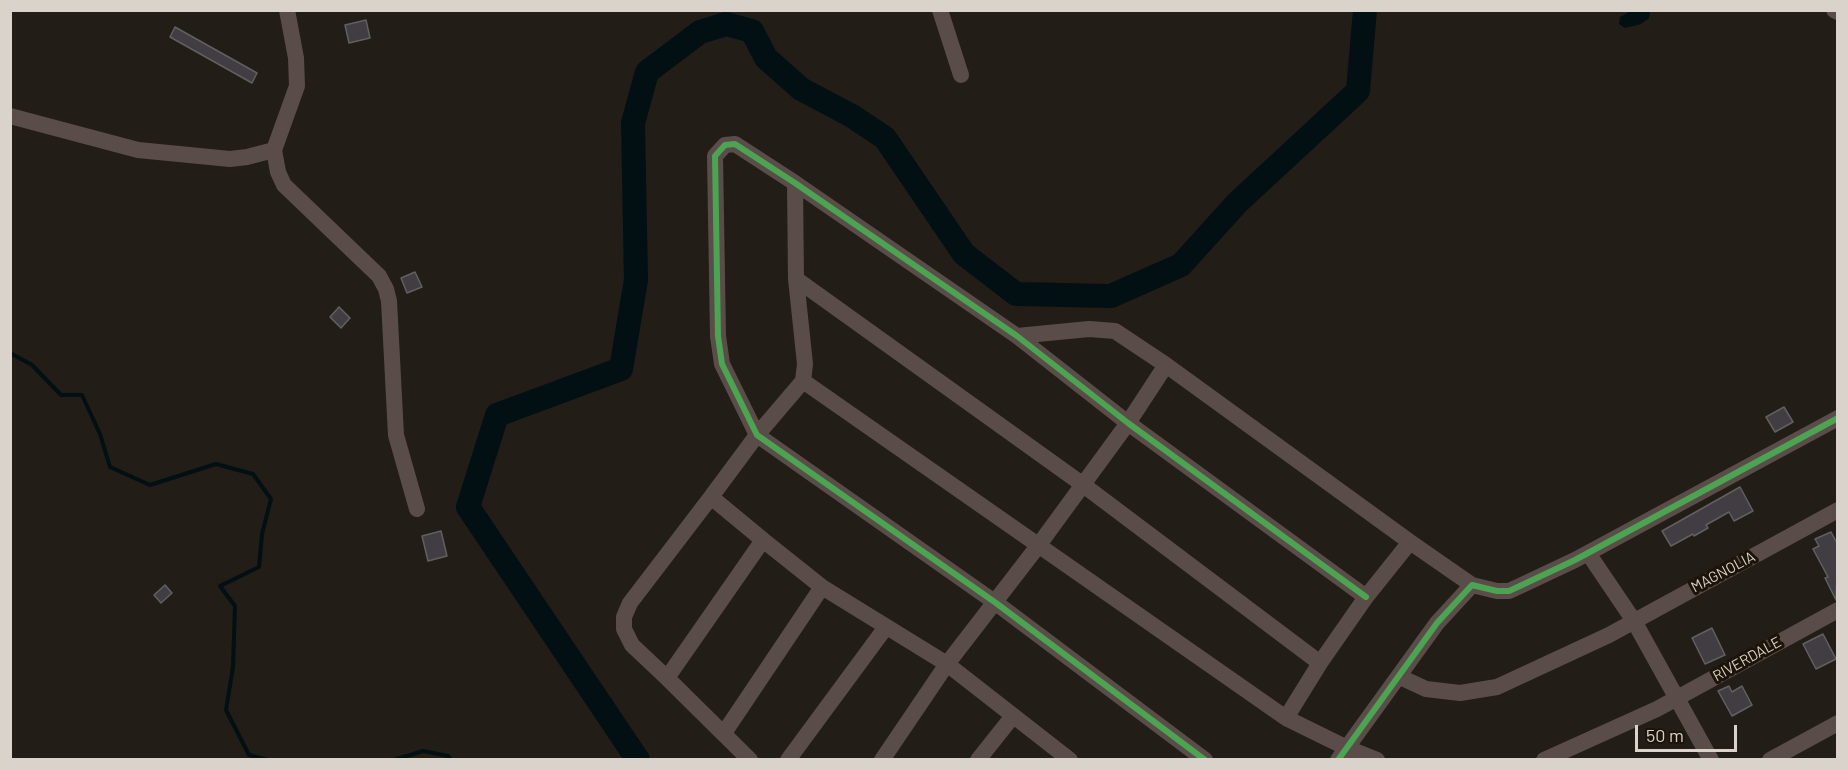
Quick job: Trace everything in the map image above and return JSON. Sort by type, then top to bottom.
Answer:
[{"type":"street","points":[[287,10],[296,58],[297,86],[274,150],[278,172],[284,185],[379,276],[386,289],[389,301],[396,435],[417,509]]},
{"type":"street","points":[[940,10],[961,75]]},
{"type":"street","points":[[10,116],[138,150],[230,159],[247,158],[274,150]]},
{"type":"street","points":[[1205,759],[996,603],[757,435],[722,364],[718,336],[715,156],[725,145],[735,144],[795,183],[1017,336],[1128,423],[1366,597]]},
{"type":"street","points":[[750,759],[632,645],[624,629],[624,616],[630,603],[757,435],[804,381],[805,364],[796,279],[795,183]]},
{"type":"street","points":[[796,279],[1082,484],[1320,663]]},
{"type":"street","points":[[1017,336],[1089,329],[1115,331],[1167,365],[1472,585],[1497,591],[1509,591],[1588,553],[1838,418]]},
{"type":"street","points":[[882,759],[947,664],[1038,546],[1128,423],[1167,365]]},
{"type":"street","points":[[804,381],[1286,718],[1342,754],[1377,759]]},
{"type":"street","points":[[711,496],[822,587],[947,664],[1070,759]]},
{"type":"street","name":"MAGNOLIA","points":[[1400,677],[1426,689],[1460,693],[1497,687],[1609,635],[1838,510]]},
{"type":"street","points":[[667,678],[763,540]]},
{"type":"street","points":[[1286,718],[1320,663],[1366,597],[1410,542]]},
{"type":"street","points":[[1588,553],[1634,621],[1711,759]]},
{"type":"street","points":[[1342,754],[1437,623],[1472,585]]},
{"type":"street","points":[[724,733],[822,587]]},
{"type":"street","name":"RIVERDALE","points":[[1544,759],[1657,709],[1838,610]]},
{"type":"street","points":[[788,759],[886,627]]},
{"type":"street","points":[[978,759],[1012,716]]},
{"type":"street","points":[[1770,759],[1797,753],[1838,723]]},
{"type":"shaded area","points":[[1631,11],[1650,11],[1649,18],[1641,24],[1625,28],[1619,24],[1620,17]]},
{"type":"building","points":[[366,20],[370,38],[349,43],[345,25]]},
{"type":"building","points":[[175,27],[257,73],[252,83],[170,37]]},
{"type":"building","points":[[415,272],[422,287],[407,293],[401,278]]},
{"type":"building","points":[[339,307],[350,318],[341,328],[330,317]]},
{"type":"building","points":[[1784,407],[1793,422],[1775,432],[1766,417]]},
{"type":"building","points":[[1740,487],[1753,511],[1734,521],[1729,512],[1706,525],[1708,528],[1671,546],[1662,531]]},
{"type":"building","points":[[441,531],[447,556],[428,561],[422,536]]},
{"type":"building","points":[[1831,532],[1838,545],[1836,600],[1825,578],[1828,577],[1813,549],[1819,546],[1815,539]]},
{"type":"building","points":[[165,585],[172,593],[161,603],[154,595]]},
{"type":"building","points":[[1712,628],[1725,655],[1705,664],[1692,638]]},
{"type":"building","points":[[1823,634],[1836,659],[1816,669],[1803,644]]},
{"type":"building","points":[[1729,686],[1732,692],[1742,686],[1752,705],[1732,716],[1718,691]]},
{"type":"waterway","points":[[638,760],[468,507],[497,415],[621,369],[636,280],[633,123],[647,72],[700,32],[726,24],[752,31],[766,58],[801,89],[852,116],[885,138],[964,254],[1016,294],[1111,296],[1181,265],[1237,203],[1358,91],[1365,10]]},
{"type":"waterway","points":[[10,353],[32,365],[61,395],[82,395],[100,434],[110,467],[150,485],[216,464],[253,474],[271,499],[262,534],[259,567],[220,586],[235,606],[233,667],[226,710],[249,755],[268,760]]},
{"type":"waterway","points":[[394,760],[423,751],[448,756],[451,760]]},
{"type":"cycle path","points":[[1205,760],[996,603],[757,435],[722,364],[718,336],[715,156],[725,145],[735,144],[795,183],[1017,336],[1128,423],[1366,597]]},
{"type":"cycle path","points":[[1338,760],[1437,623],[1472,585],[1497,591],[1509,591],[1575,560],[1838,418]]}]
